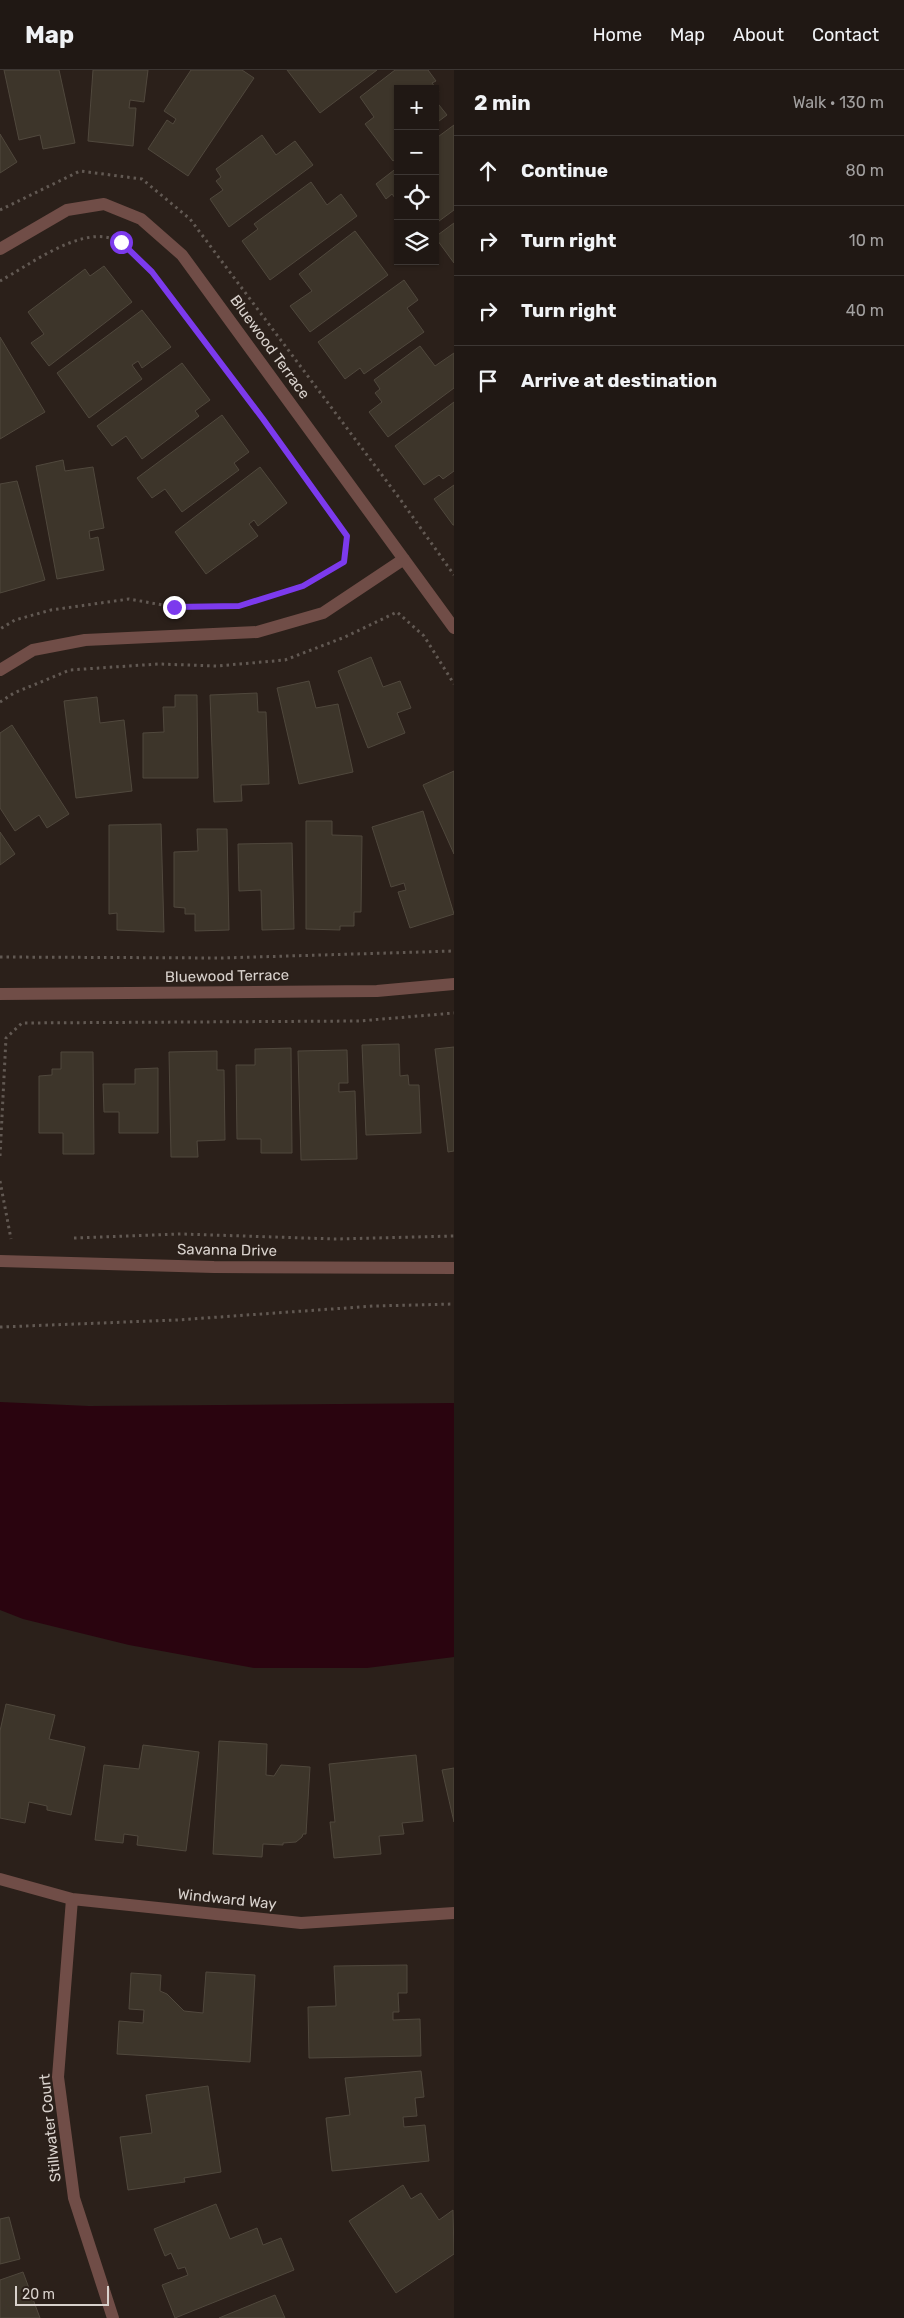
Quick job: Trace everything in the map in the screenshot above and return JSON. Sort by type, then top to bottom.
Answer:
[{"type":"street","name":"Bluewood Terrace","points":[[0,249],[67,210],[104,204],[141,218],[182,254],[454,628]]},
{"type":"street","points":[[0,670],[32,650],[85,640],[257,632],[323,614],[404,559]]},
{"type":"street","name":"Bluewood Terrace","points":[[0,994],[377,990],[454,984]]},
{"type":"street","name":"Savanna Drive","points":[[0,1261],[214,1267],[454,1268]]},
{"type":"street","name":"Windward Way","points":[[0,1879],[72,1898],[301,1923],[454,1913]]},
{"type":"street","name":"Stillwater Court","points":[[72,1898],[58,2077],[74,2198],[113,2318]]},
{"type":"path","points":[[0,281],[77,238],[108,237],[121,242],[158,280],[263,419],[347,536],[344,562],[303,586],[239,606],[174,607],[129,599],[51,610],[15,620],[0,629]]},
{"type":"path","points":[[0,702],[14,693],[70,670],[158,664],[217,666],[284,660],[346,638],[396,612],[424,636],[454,684]]},
{"type":"path","points":[[0,957],[212,958],[454,952]]},
{"type":"path","points":[[0,1156],[6,1038],[22,1024],[359,1021],[454,1013]]},
{"type":"path","points":[[0,1181],[11,1239]]},
{"type":"path","points":[[116,1238],[135,1235],[181,1234],[336,1239],[454,1236]]},
{"type":"path","points":[[0,1327],[177,1320],[374,1306],[454,1304]]},
{"type":"shaded area","points":[[0,1402],[89,1406],[454,1403],[454,1657],[367,1668],[254,1668],[129,1645],[23,1619],[0,1610]]},
{"type":"building","points":[[4,70],[59,70],[75,143],[43,149],[40,135],[19,140]]},
{"type":"building","points":[[93,70],[148,70],[144,102],[130,100],[129,108],[136,108],[133,146],[88,141]]},
{"type":"building","points":[[191,70],[242,70],[254,78],[188,176],[148,149],[167,120],[173,124],[176,119],[164,111]]},
{"type":"building","points":[[287,70],[377,70],[320,113]]},
{"type":"building","points":[[395,70],[428,70],[436,81],[432,83],[434,85],[394,85],[393,161],[365,124],[374,117],[360,97]]},
{"type":"building","points":[[439,105],[447,115],[439,121]]},
{"type":"building","points":[[454,125],[454,210],[439,221],[439,175],[439,136]]},
{"type":"building","points":[[0,134],[17,162],[0,173]]},
{"type":"building","points":[[262,135],[276,155],[295,141],[313,165],[229,227],[210,199],[223,190],[216,181],[221,177],[216,169]]},
{"type":"building","points":[[394,170],[394,197],[392,194],[386,199],[376,184]]},
{"type":"building","points":[[311,182],[327,205],[341,194],[357,216],[270,280],[242,241],[258,229],[254,224]]},
{"type":"building","points":[[454,223],[454,263],[439,242],[439,234]]},
{"type":"building","points":[[355,231],[388,275],[310,332],[290,306],[312,291],[299,274]]},
{"type":"building","points":[[104,266],[132,302],[49,366],[31,343],[44,334],[28,312],[85,269],[90,276]]},
{"type":"building","points":[[404,280],[418,300],[407,308],[424,332],[364,374],[360,368],[345,379],[318,342]]},
{"type":"building","points":[[142,310],[171,347],[142,368],[138,361],[132,365],[142,379],[89,418],[57,373]]},
{"type":"building","points":[[0,337],[45,412],[0,439]]},
{"type":"building","points":[[420,346],[435,366],[454,353],[454,388],[388,437],[369,412],[382,402],[375,393],[380,389],[374,380]]},
{"type":"building","points":[[182,363],[210,400],[195,411],[199,416],[142,459],[126,436],[112,446],[97,426]]},
{"type":"building","points":[[454,402],[454,471],[443,479],[439,475],[424,485],[395,446]]},
{"type":"building","points":[[222,415],[249,452],[234,463],[239,470],[182,512],[165,489],[152,498],[137,478]]},
{"type":"building","points":[[63,460],[65,471],[93,467],[104,528],[89,531],[90,539],[98,537],[104,570],[57,579],[36,466]]},
{"type":"building","points":[[260,467],[287,503],[258,526],[254,520],[249,524],[258,536],[206,574],[175,532]]},
{"type":"building","points":[[17,481],[45,580],[0,593],[0,484]]},
{"type":"building","points":[[454,485],[454,525],[453,525],[434,499]]},
{"type":"building","points":[[371,657],[383,687],[400,681],[411,708],[397,713],[405,733],[368,748],[338,671]]},
{"type":"building","points":[[309,681],[316,708],[338,704],[353,772],[299,784],[277,688]]},
{"type":"building","points":[[257,693],[258,712],[266,712],[269,784],[241,785],[242,801],[214,802],[210,695]]},
{"type":"building","points":[[175,695],[197,695],[198,778],[143,778],[143,733],[164,732],[163,707],[175,707]]},
{"type":"building","points":[[97,697],[100,723],[124,720],[132,791],[76,798],[64,701]]},
{"type":"building","points":[[12,725],[69,814],[47,828],[39,815],[15,831],[0,808],[0,733]]},
{"type":"building","points":[[454,771],[454,854],[423,785]]},
{"type":"building","points":[[423,811],[454,914],[410,928],[398,892],[406,890],[404,883],[391,887],[372,827]]},
{"type":"building","points":[[306,821],[332,821],[332,835],[362,836],[361,912],[354,912],[354,926],[340,926],[340,930],[306,929]]},
{"type":"building","points":[[161,824],[164,932],[117,930],[117,913],[109,914],[109,825]]},
{"type":"building","points":[[197,829],[227,829],[229,930],[195,931],[195,914],[185,914],[185,908],[174,907],[174,852],[198,851]]},
{"type":"building","points":[[0,832],[15,854],[0,865]]},
{"type":"building","points":[[292,843],[294,929],[262,930],[261,890],[239,891],[238,844]]},
{"type":"building","points":[[399,1044],[400,1076],[408,1075],[409,1085],[419,1085],[421,1133],[366,1135],[362,1045]]},
{"type":"building","points":[[454,1047],[454,1151],[448,1152],[435,1049]]},
{"type":"building","points":[[291,1048],[292,1153],[261,1153],[261,1139],[237,1139],[236,1065],[255,1065],[255,1049]]},
{"type":"building","points":[[347,1050],[348,1083],[339,1083],[339,1092],[355,1091],[357,1159],[301,1160],[298,1051]]},
{"type":"building","points":[[217,1051],[217,1070],[224,1070],[225,1140],[197,1141],[198,1157],[171,1157],[169,1052]]},
{"type":"building","points":[[61,1052],[93,1052],[94,1154],[63,1154],[63,1133],[39,1133],[39,1076],[52,1075],[52,1069],[61,1069]]},
{"type":"building","points":[[158,1068],[158,1133],[119,1133],[119,1112],[104,1112],[103,1084],[135,1084],[135,1069]]},
{"type":"building","points":[[6,1704],[55,1715],[49,1739],[85,1747],[71,1815],[47,1810],[47,1806],[29,1802],[25,1823],[0,1818],[0,1731]]},
{"type":"building","points":[[219,1741],[267,1744],[266,1775],[274,1776],[281,1765],[310,1767],[306,1834],[303,1834],[296,1842],[283,1843],[283,1845],[263,1844],[262,1857],[213,1854]]},
{"type":"building","points":[[143,1745],[199,1752],[186,1851],[137,1845],[138,1836],[124,1834],[123,1843],[95,1840],[104,1765],[139,1769]]},
{"type":"building","points":[[416,1755],[423,1821],[402,1823],[404,1834],[379,1836],[381,1854],[334,1858],[330,1822],[335,1822],[329,1764]]},
{"type":"building","points":[[454,1768],[454,1822],[442,1770]]},
{"type":"building","points":[[407,1965],[407,1993],[398,1993],[399,2012],[393,2012],[393,2020],[420,2019],[421,2056],[309,2058],[308,2007],[336,2006],[334,1966]]},
{"type":"building","points":[[206,1972],[255,1975],[250,2062],[117,2054],[119,2021],[143,2023],[144,2010],[129,2009],[131,1973],[161,1975],[160,1991],[167,1994],[184,2011],[203,2013]]},
{"type":"building","points":[[421,2071],[424,2097],[415,2098],[417,2116],[403,2117],[404,2127],[425,2125],[429,2161],[332,2171],[326,2118],[350,2115],[345,2078]]},
{"type":"building","points":[[208,2086],[221,2172],[184,2178],[185,2182],[128,2190],[120,2137],[152,2133],[146,2095]]},
{"type":"building","points":[[403,2185],[411,2199],[421,2193],[439,2220],[453,2210],[454,2254],[396,2293],[349,2221]]},
{"type":"building","points":[[216,2204],[230,2239],[257,2228],[263,2245],[281,2238],[294,2270],[175,2318],[162,2285],[188,2275],[185,2267],[178,2269],[171,2253],[165,2256],[154,2229]]},
{"type":"building","points":[[9,2217],[20,2259],[0,2264],[0,2219]]},
{"type":"building","points":[[23,2272],[40,2318],[0,2318],[0,2280]]},
{"type":"building","points":[[275,2295],[285,2318],[219,2318]]},
{"type":"route","points":[[121,242],[152,272],[263,419],[347,536],[344,562],[303,586],[239,606],[174,607]]}]
